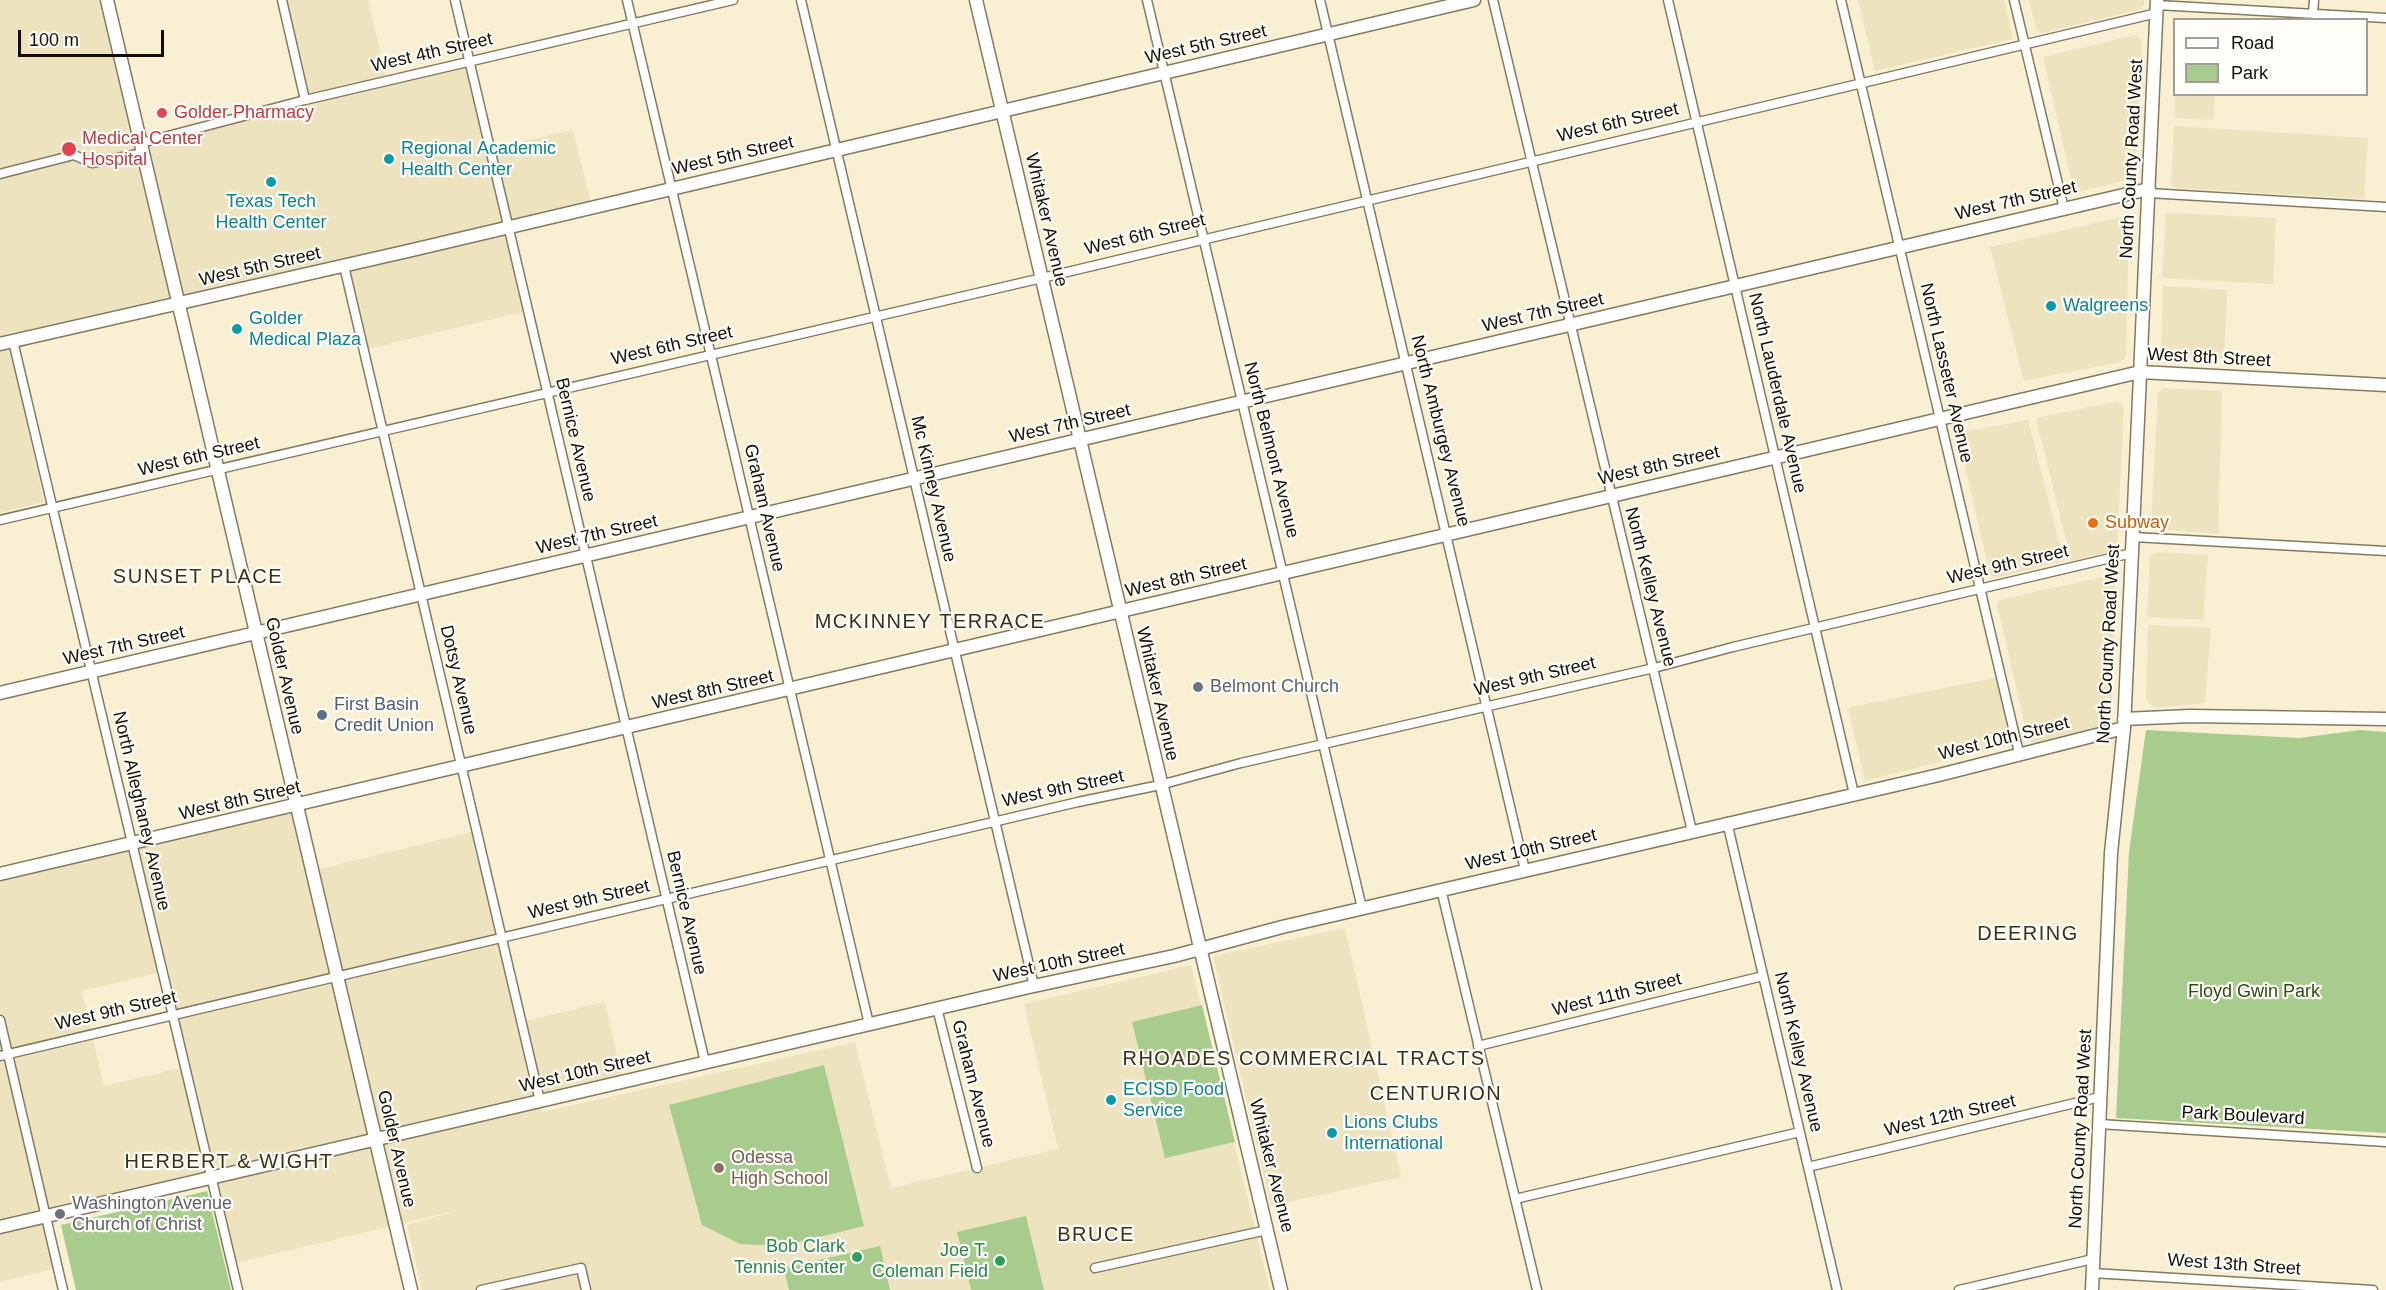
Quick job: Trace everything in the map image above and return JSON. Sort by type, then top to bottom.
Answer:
[{"type":"street","name":"Golder Avenue","points":[[107,0],[411,1290]]},
{"type":"street","points":[[282,0],[305,100]]},
{"type":"street","name":"Bernice Avenue","points":[[455,0],[705,1062]]},
{"type":"street","name":"Graham Avenue","points":[[627,0],[869,1024]]},
{"type":"street","name":"West 4th Street","points":[[0,174],[74,155],[92,163],[305,100],[733,0]]},
{"type":"street","name":"Mc Kinney Avenue","points":[[801,0],[1034,986]]},
{"type":"street","name":"Whitaker Avenue","points":[[976,0],[1281,1290]]},
{"type":"street","name":"North Belmont Avenue","points":[[1147,0],[1362,908]]},
{"type":"street","name":"North Amburgey Avenue","points":[[1320,0],[1448,535],[1525,870]]},
{"type":"street","name":"West 5th Street","points":[[0,344],[344,266],[1474,0]]},
{"type":"street","name":"North Kelley Avenue","points":[[1493,0],[1692,831]]},
{"type":"street","name":"North Lauderdale Avenue","points":[[1668,0],[1854,794]]},
{"type":"street","name":"North Lasseter Avenue","points":[[1841,0],[2019,753]]},
{"type":"street","points":[[2014,0],[2064,209]]},
{"type":"street","points":[[2313,14],[2314,0]]},
{"type":"street","name":"West 6th Street","points":[[0,520],[1042,278],[2025,44],[2157,6],[2386,18]]},
{"type":"street","name":"North County Road West","points":[[2092,1290],[2111,853],[2124,724],[2157,6]]},
{"type":"street","name":"West 7th Street","points":[[0,693],[1080,442],[1900,247],[2148,191],[2386,207]]},
{"type":"street","name":"Dotsy Avenue","points":[[344,266],[540,1101]]},
{"type":"street","name":"North Alleghaney Avenue","points":[[13,340],[238,1290]]},
{"type":"street","name":"West 8th Street","points":[[0,874],[462,768],[2139,372],[2386,385]]},
{"type":"street","points":[[2133,537],[2386,551]]},
{"type":"street","name":"West 9th Street","points":[[4,1055],[995,821],[1160,785],[1486,705],[1654,668],[2132,553]]},
{"type":"street","name":"West 10th Street","points":[[0,1227],[937,1008],[1200,949],[1441,889],[1854,794],[2124,724],[2200,716],[2386,719]]},
{"type":"street","name":"North Kelley Avenue","points":[[1726,822],[1837,1290]]},
{"type":"street","points":[[1441,889],[1537,1290]]},
{"type":"street","name":"West 11th Street","points":[[1478,1046],[1763,976]]},
{"type":"street","name":"Graham Avenue","points":[[937,1008],[976,1168]]},
{"type":"street","points":[[0,1020],[4,1055],[63,1290]]},
{"type":"street","name":"West 12th Street","points":[[1808,1167],[2100,1097]]},
{"type":"street","name":"Park Boulevard","points":[[2099,1124],[2386,1142]]},
{"type":"street","points":[[1515,1199],[1800,1132]]},
{"type":"street","points":[[1095,1268],[1268,1230]]},
{"type":"street","points":[[1959,1290],[2093,1259]]},
{"type":"street","points":[[481,1290],[581,1268],[586,1290]]},
{"type":"street","name":"West 13th Street","points":[[2092,1273],[2261,1287],[2373,1290]]},
{"type":"shaded area","name":"Medical Center Hospital","points":[[0,0],[102,0],[172,298],[8,336],[44,502],[0,513]]},
{"type":"shaded area","points":[[282,0],[368,0],[387,81],[469,62],[489,149],[573,130],[592,207],[508,227],[527,311],[363,350],[343,266],[180,304],[140,141],[305,100]]},
{"type":"shaded area","points":[[1858,0],[2004,0],[2013,39],[1875,71]]},
{"type":"shaded area","points":[[2029,0],[2144,0],[2144,6],[2139,10],[2042,33],[2036,30]]},
{"type":"shaded area","points":[[2136,35],[2142,41],[2135,178],[2079,192],[2073,188],[2043,57]]},
{"type":"shaded area","points":[[2175,96],[2215,96],[2214,120],[2175,118]]},
{"type":"shaded area","points":[[2174,126],[2368,138],[2364,199],[2176,188],[2171,184]]},
{"type":"shaded area","points":[[2166,213],[2276,218],[2273,284],[2162,278]]},
{"type":"shaded area","points":[[2123,217],[2129,224],[2126,357],[2121,362],[2024,381],[1990,247]]},
{"type":"shaded area","points":[[2163,286],[2227,290],[2224,359],[2168,355],[2161,348]]},
{"type":"shaded area","points":[[2163,388],[2222,391],[2218,534],[2157,529],[2151,525],[2158,393]]},
{"type":"shaded area","points":[[2118,401],[2124,407],[2117,546],[2114,551],[2071,561],[2036,418]]},
{"type":"shaded area","points":[[2028,420],[2064,561],[1995,578],[1990,575],[1958,436],[1961,432]]},
{"type":"shaded area","points":[[2156,552],[2208,555],[2203,620],[2147,617],[2150,557]]},
{"type":"shaded area","points":[[2111,575],[2115,580],[2111,717],[2104,725],[2034,743],[2028,739],[1997,604],[1999,600]]},
{"type":"shaded area","points":[[2148,625],[2211,628],[2205,703],[2157,708],[2149,704],[2146,697]]},
{"type":"shaded area","points":[[1997,677],[2011,744],[1865,781],[1848,708]]},
{"type":"shaded area","points":[[296,803],[307,847],[296,851],[307,848],[312,871],[475,831],[521,1022],[605,1002],[623,1082],[540,1102],[542,1112],[855,1042],[891,1188],[1058,1149],[1024,1004],[1191,965],[1270,1290],[496,1290],[495,1287],[476,1290],[422,1290],[407,1225],[463,1209],[232,1264],[211,1178],[46,1216],[58,1268],[0,1282],[0,872]],"holes":[[[163,972],[185,1067],[104,1086],[82,991]]]},
{"type":"shaded area","points":[[1345,928],[1401,1177],[1271,1206],[1213,956]]},
{"type":"green space","name":"Floyd Gwin Park","points":[[2146,730],[2299,738],[2360,730],[2386,732],[2386,1133],[2116,1118],[2129,852]]},
{"type":"green space","points":[[1202,1005],[1235,1142],[1165,1158],[1132,1022]]},
{"type":"green space","points":[[824,1065],[864,1226],[782,1246],[740,1244],[702,1225],[669,1105]]},
{"type":"green space","points":[[207,1191],[231,1290],[76,1290],[61,1225]]},
{"type":"green space","name":"Joe T. Coleman Field","points":[[1026,1216],[1044,1290],[971,1290],[957,1232]]},
{"type":"green space","name":"Bob Clark Tennis Center","points":[[880,1246],[890,1290],[789,1290],[784,1268]]},
{"type":"place","name":"Golder Pharmacy","points":[[162,113]]},
{"type":"place","name":"Medical Center Hospital","points":[[69,149]]},
{"type":"place","name":"Regional Academic Health Center","points":[[389,159]]},
{"type":"place","name":"Texas Tech Health Center","points":[[271,182]]},
{"type":"place","name":"Walgreens","points":[[2051,306]]},
{"type":"place","name":"Golder Medical Plaza","points":[[237,329]]},
{"type":"place","name":"Subway","points":[[2093,523]]},
{"type":"place","name":"Belmont Church","points":[[1198,687]]},
{"type":"place","name":"First Basin Credit Union","points":[[322,715]]},
{"type":"place","name":"ECISD Food Service","points":[[1111,1100]]},
{"type":"place","name":"Lions Clubs International","points":[[1332,1133]]},
{"type":"place","name":"Odessa High School","points":[[719,1168]]},
{"type":"place","name":"Washington Avenue Church of Christ","points":[[60,1214]]},
{"type":"place","name":"Bob Clark Tennis Center","points":[[857,1257]]},
{"type":"place","name":"Joe T. Coleman Field","points":[[1000,1261]]},
{"type":"district","name":"SUNSET PLACE","points":[[198,577]]},
{"type":"district","name":"MCKINNEY TERRACE","points":[[930,622]]},
{"type":"district","name":"DEERING","points":[[2028,934]]},
{"type":"district","name":"RHOADES COMMERCIAL TRACTS","points":[[1304,1059]]},
{"type":"district","name":"CENTURION","points":[[1436,1094]]},
{"type":"district","name":"HERBERT & WIGHT","points":[[229,1162]]},
{"type":"district","name":"BRUCE","points":[[1096,1235]]}]
